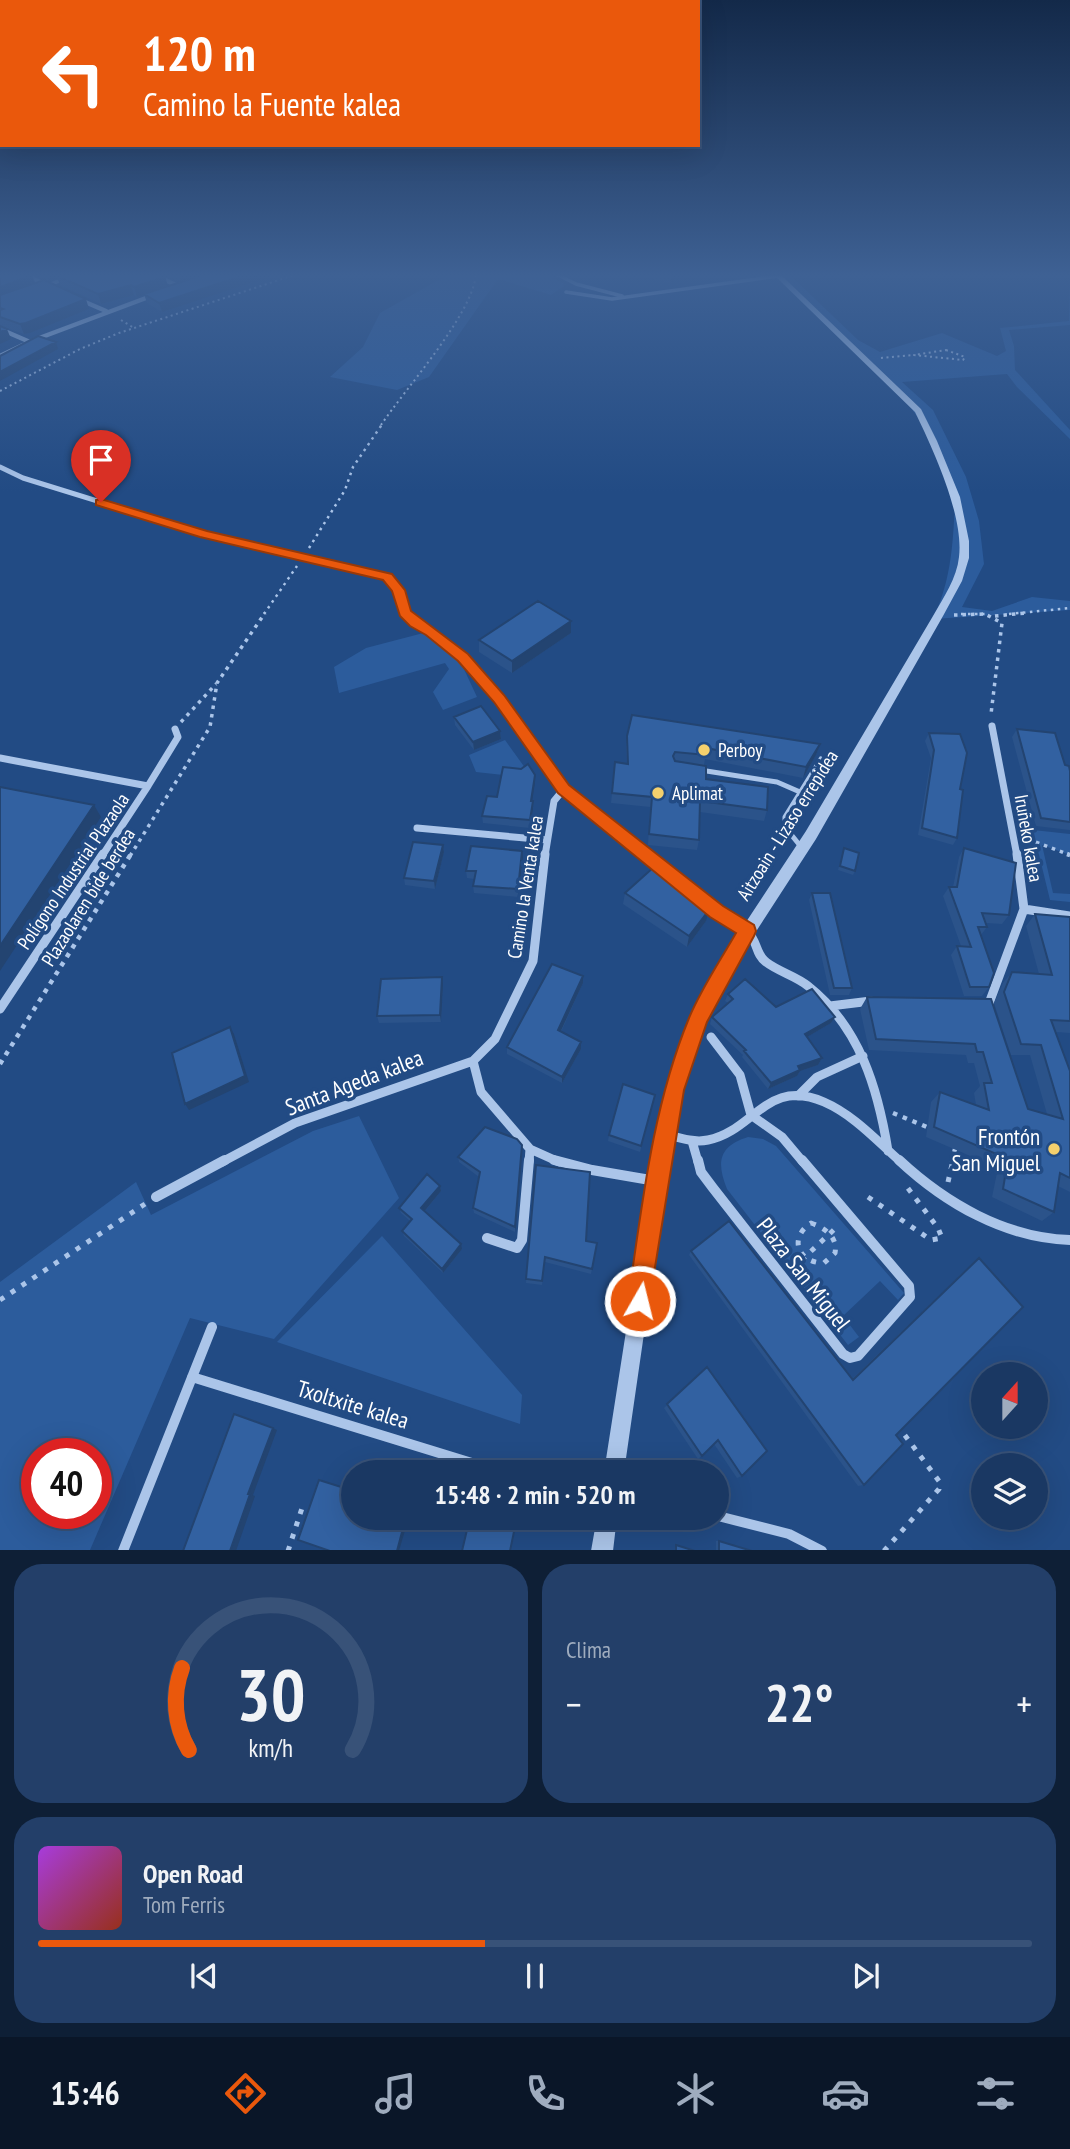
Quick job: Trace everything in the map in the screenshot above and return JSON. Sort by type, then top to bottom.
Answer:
[{"type":"street","points":[[0,356],[21,346]]},
{"type":"street","name":"Aitzoain - Lizaso errepidea","points":[[616,1460],[665,1133],[674,1090],[698,1019],[747,931],[802,849],[938,616],[957,581],[964,558],[964,541],[946,467],[918,411],[853,346]]},
{"type":"street","points":[[0,467],[23,478],[204,534],[387,577],[398,590],[405,613],[414,623],[455,650],[485,682],[564,789],[716,912],[747,931],[754,939],[759,956],[807,985],[831,1006],[851,1033],[863,1056],[881,1109],[888,1151]]},
{"type":"street","name":"Iruñeko kalea","points":[[992,726],[1020,870],[1024,909],[1070,916]]},
{"type":"street","name":"Polígono Industrial Plazaola","points":[[0,1009],[148,786],[178,737],[175,729]]},
{"type":"street","name":"Polígono Industrial Plazaola","points":[[0,758],[148,786]]},
{"type":"street","name":"Camino la Venta kalea","points":[[473,1061],[495,1039],[533,961],[554,801],[564,789]]},
{"type":"street","points":[[417,828],[547,840]]},
{"type":"street","points":[[991,1015],[987,1003],[1012,946],[1024,909]]},
{"type":"street","points":[[831,1006],[876,1001]]},
{"type":"street","points":[[973,1003],[987,1003]]},
{"type":"street","points":[[710,1037],[740,1076],[751,1115]]},
{"type":"street","points":[[798,1097],[817,1077],[863,1056]]},
{"type":"street","points":[[473,1061],[481,1092],[530,1149],[548,1160],[569,1167],[616,1172],[657,1181]]},
{"type":"street","name":"Santa Ageda kalea","points":[[156,1197],[295,1123],[473,1061]]},
{"type":"street","points":[[665,1133],[692,1142],[707,1140],[737,1127],[766,1101],[780,1096],[810,1097],[845,1112],[945,1197],[992,1222],[1057,1240],[1070,1240]]},
{"type":"street","name":"Plaza San Miguel","points":[[692,1142],[701,1172],[713,1188],[843,1354],[858,1356],[910,1297],[909,1286],[782,1137],[751,1115]]},
{"type":"street","points":[[487,1238],[517,1248],[522,1240],[530,1149]]},
{"type":"street","points":[[123,1550],[212,1327]]},
{"type":"street","name":"Txoltxite kalea","points":[[192,1377],[462,1460]]},
{"type":"street","points":[[729,1519],[790,1535],[822,1550]]},
{"type":"street","points":[[602,1550],[605,1530]]},
{"type":"lane","points":[[802,849],[785,827],[785,817],[821,759]]},
{"type":"lane","points":[[689,769],[778,782],[800,792]]},
{"type":"path","points":[[0,391],[86,346]]},
{"type":"path","points":[[306,552],[345,490],[353,467],[438,346]]},
{"type":"path","points":[[869,361],[938,349],[949,349],[965,357],[963,360],[914,355]]},
{"type":"path","name":"Plazaolaren bide berdea","points":[[0,1064],[210,727],[217,683],[299,562]]},
{"type":"path","points":[[938,616],[995,616],[1070,608]]},
{"type":"path","points":[[992,726],[1002,628],[1002,623],[995,616]]},
{"type":"path","points":[[175,729],[217,683]]},
{"type":"path","points":[[1028,839],[1070,855]]},
{"type":"path","points":[[881,1109],[927,1127]]},
{"type":"path","points":[[945,1197],[954,1149]]},
{"type":"path","points":[[868,1197],[931,1240],[942,1238],[939,1228],[910,1194],[903,1181]]},
{"type":"path","points":[[0,1300],[156,1197]]},
{"type":"path","points":[[811,1223],[821,1225],[830,1233],[835,1242],[835,1252],[831,1260],[822,1264],[813,1263],[804,1257],[798,1247],[797,1236],[801,1227],[811,1223]]},
{"type":"path","points":[[792,1269],[839,1225]]},
{"type":"path","points":[[884,1550],[939,1489],[939,1482],[891,1416]]},
{"type":"path","points":[[288,1550],[303,1506]]},
{"type":"shaded area","points":[[451,346],[429,377],[397,390],[330,377],[363,347]]},
{"type":"shaded area","points":[[870,346],[880,352],[898,346],[974,346],[997,356],[1006,351],[1005,346],[1014,346],[1015,370],[1070,430],[1070,439],[1007,374],[902,382],[933,410],[966,477],[979,521],[984,564],[962,607],[992,611],[1032,597],[1070,601],[1070,610],[933,619],[948,572],[955,495],[943,461],[926,430],[882,373],[856,347]]},
{"type":"shaded area","points":[[431,631],[455,650],[477,697],[443,710],[433,692],[449,669],[445,663],[339,693],[334,667],[366,648]]},
{"type":"shaded area","points":[[505,740],[528,772],[521,777],[476,772],[469,755]]},
{"type":"shaded area","points":[[1033,830],[1070,834],[1070,855],[1042,845],[1053,893],[1070,894],[1070,902],[1050,900]]},
{"type":"shaded area","points":[[359,1116],[399,1198],[274,1339],[190,1318],[112,1499],[112,1438],[21,1438],[21,1529],[99,1529],[90,1550],[0,1550],[0,1282],[136,1182],[151,1215],[313,1131]]},
{"type":"shaded area","points":[[748,1137],[763,1139],[776,1146],[904,1293],[898,1300],[880,1281],[843,1316],[859,1337],[848,1345],[727,1189],[722,1171],[722,1156],[731,1145]]},
{"type":"shaded area","points":[[382,1236],[522,1395],[520,1424],[277,1342]]},
{"type":"building","points":[[18,346],[48,346],[0,372],[0,356]]},
{"type":"building","points":[[538,601],[571,621],[512,661],[479,640]]},
{"type":"building","points":[[481,706],[500,731],[473,742],[454,717]]},
{"type":"building","points":[[632,715],[820,744],[806,767],[706,748],[706,755],[675,752],[675,761],[706,766],[706,779],[768,787],[767,810],[700,801],[699,840],[649,834],[652,797],[612,793],[615,762],[628,764],[627,736]]},
{"type":"building","points":[[1017,729],[1055,733],[1065,765],[1069,766],[1070,771],[1070,822],[1041,818]]},
{"type":"building","points":[[929,733],[960,734],[967,753],[960,789],[963,790],[957,838],[922,828],[934,750]]},
{"type":"building","points":[[528,764],[535,775],[530,820],[482,816],[487,796],[497,797],[503,767],[521,769]]},
{"type":"building","points":[[0,787],[94,805],[0,946]]},
{"type":"building","points":[[413,842],[443,845],[434,881],[404,878]]},
{"type":"building","points":[[471,846],[522,851],[518,889],[473,886],[476,871],[466,871]]},
{"type":"building","points":[[844,848],[859,853],[855,871],[840,866]]},
{"type":"building","points":[[964,848],[1016,863],[1009,915],[982,913],[987,927],[978,927],[994,973],[989,987],[970,987],[957,946],[971,947],[949,887],[957,887]]},
{"type":"building","points":[[655,866],[709,910],[689,936],[625,893]]},
{"type":"building","points":[[812,893],[830,893],[852,988],[834,988]]},
{"type":"building","points":[[1035,914],[1070,917],[1070,1021],[1051,1020],[1070,1071],[1070,1178],[1060,1173],[1054,1212],[1003,1189],[1008,1159],[934,1127],[940,1092],[989,1110],[984,1083],[992,1083],[983,1052],[977,1052],[975,1044],[876,1039],[867,997],[991,999],[1028,1109],[1063,1119],[1041,1045],[1021,1044],[1004,992],[1012,972],[1052,975]]},
{"type":"building","points":[[552,964],[583,976],[558,1030],[581,1042],[562,1077],[507,1047]]},
{"type":"building","points":[[442,977],[440,1015],[377,1016],[381,979]]},
{"type":"building","points":[[745,979],[776,1007],[812,989],[835,1017],[805,1034],[822,1058],[798,1066],[800,1070],[771,1083],[744,1051],[746,1050],[712,1017],[733,999],[728,994]]},
{"type":"building","points":[[230,1027],[245,1076],[185,1104],[172,1053]]},
{"type":"building","points":[[623,1084],[655,1095],[641,1146],[609,1135]]},
{"type":"building","points":[[485,1127],[517,1139],[522,1145],[515,1227],[473,1208],[480,1172],[458,1157]]},
{"type":"building","points":[[536,1165],[590,1172],[586,1241],[597,1243],[592,1269],[545,1257],[542,1281],[526,1279]]},
{"type":"building","points":[[427,1174],[440,1186],[421,1208],[461,1244],[442,1269],[402,1231],[412,1219],[399,1208]]},
{"type":"building","points":[[729,1221],[853,1380],[979,1258],[1023,1307],[896,1435],[903,1444],[864,1485],[691,1251]]},
{"type":"building","points":[[707,1367],[767,1451],[742,1476],[718,1440],[702,1456],[667,1404]]},
{"type":"building","points":[[234,1414],[273,1428],[230,1550],[183,1550]]},
{"type":"building","points":[[319,1480],[341,1487],[341,1530],[403,1530],[397,1550],[327,1550],[298,1540]]},
{"type":"building","points":[[467,1530],[514,1530],[510,1550],[462,1550]]},
{"type":"building","points":[[719,1541],[749,1550],[719,1550]]},
{"type":"building","points":[[676,1545],[692,1550],[676,1550]]},
{"type":"place","name":"Perboy","points":[[704,750]]},
{"type":"place","name":"Aplimat","points":[[658,793]]},
{"type":"place","name":"Frontón San Miguel","points":[[1054,1149]]},
{"type":"route","points":[[101,502],[204,534],[387,577],[398,590],[405,613],[414,623],[431,631],[463,657],[499,699],[564,789],[716,912],[747,931],[698,1019],[674,1090],[657,1181],[640,1301]]}]
